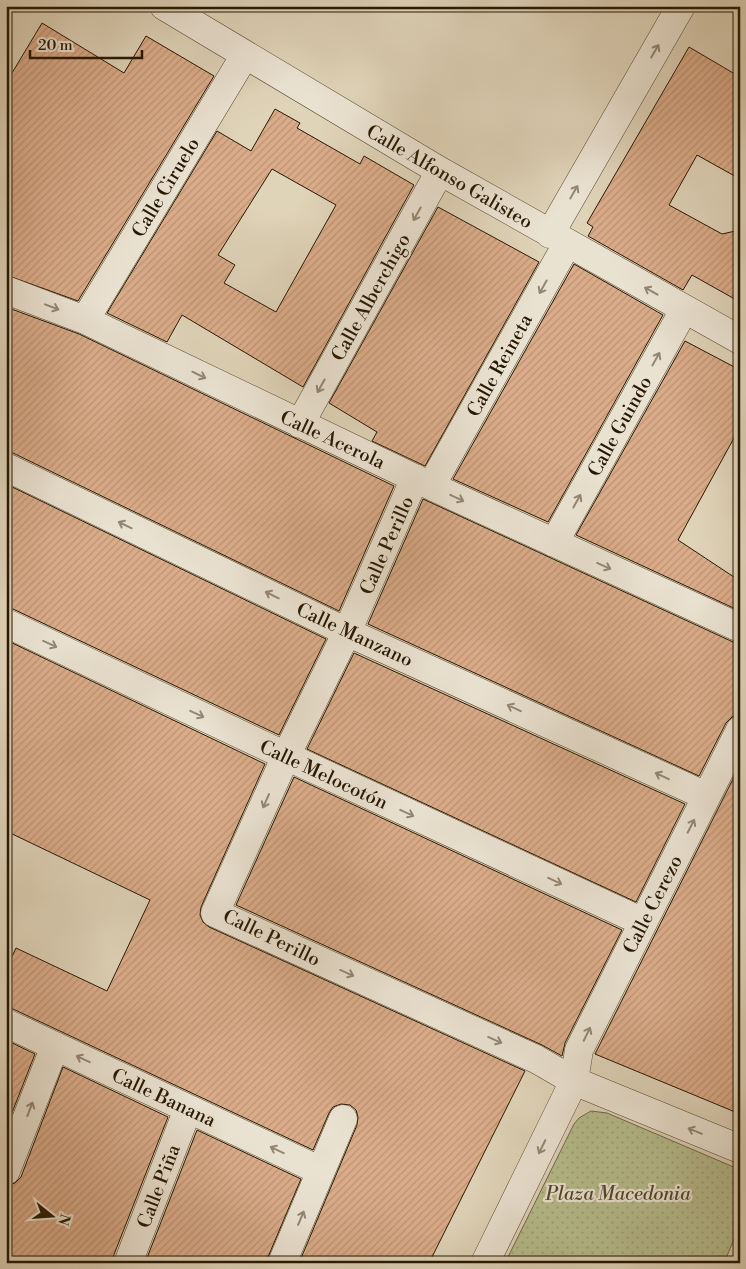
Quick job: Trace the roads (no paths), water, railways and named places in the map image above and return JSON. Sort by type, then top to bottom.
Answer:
[{"type":"street","name":"Calle Alfonso Galisteo","points":[[164,6],[440,171],[740,340]]},
{"type":"street","name":"Calle Reineta","points":[[423,482],[558,239],[681,6]]},
{"type":"street","name":"Calle Ciruelo","points":[[85,320],[246,55]]},
{"type":"street","name":"Calle Alberchigo","points":[[300,424],[440,171]]},
{"type":"street","name":"Calle Acerola","points":[[6,290],[85,320],[423,482],[740,628]]},
{"type":"street","name":"Calle Guindo","points":[[554,543],[684,310]]},
{"type":"street","name":"Calle Manzano","points":[[6,468],[347,632],[706,796]]},
{"type":"street","name":"Calle Perillo","points":[[423,482],[286,756],[216,913],[536,1059],[574,1081]]},
{"type":"street","name":"Calle Melocotón","points":[[6,623],[643,922]]},
{"type":"street","name":"Calle Cerezo","points":[[574,1081],[579,1050],[740,730]]},
{"type":"street","name":"Calle Banana","points":[[6,1023],[321,1171]]},
{"type":"street","points":[[6,1171],[55,1046]]},
{"type":"street","points":[[485,1263],[574,1081],[740,1149]]},
{"type":"street","name":"Calle Piña","points":[[128,1263],[188,1108]]},
{"type":"street","points":[[282,1263],[343,1118]]},
{"type":"park label","name":"Plaza Macedonia","points":[[618,1193]]}]
